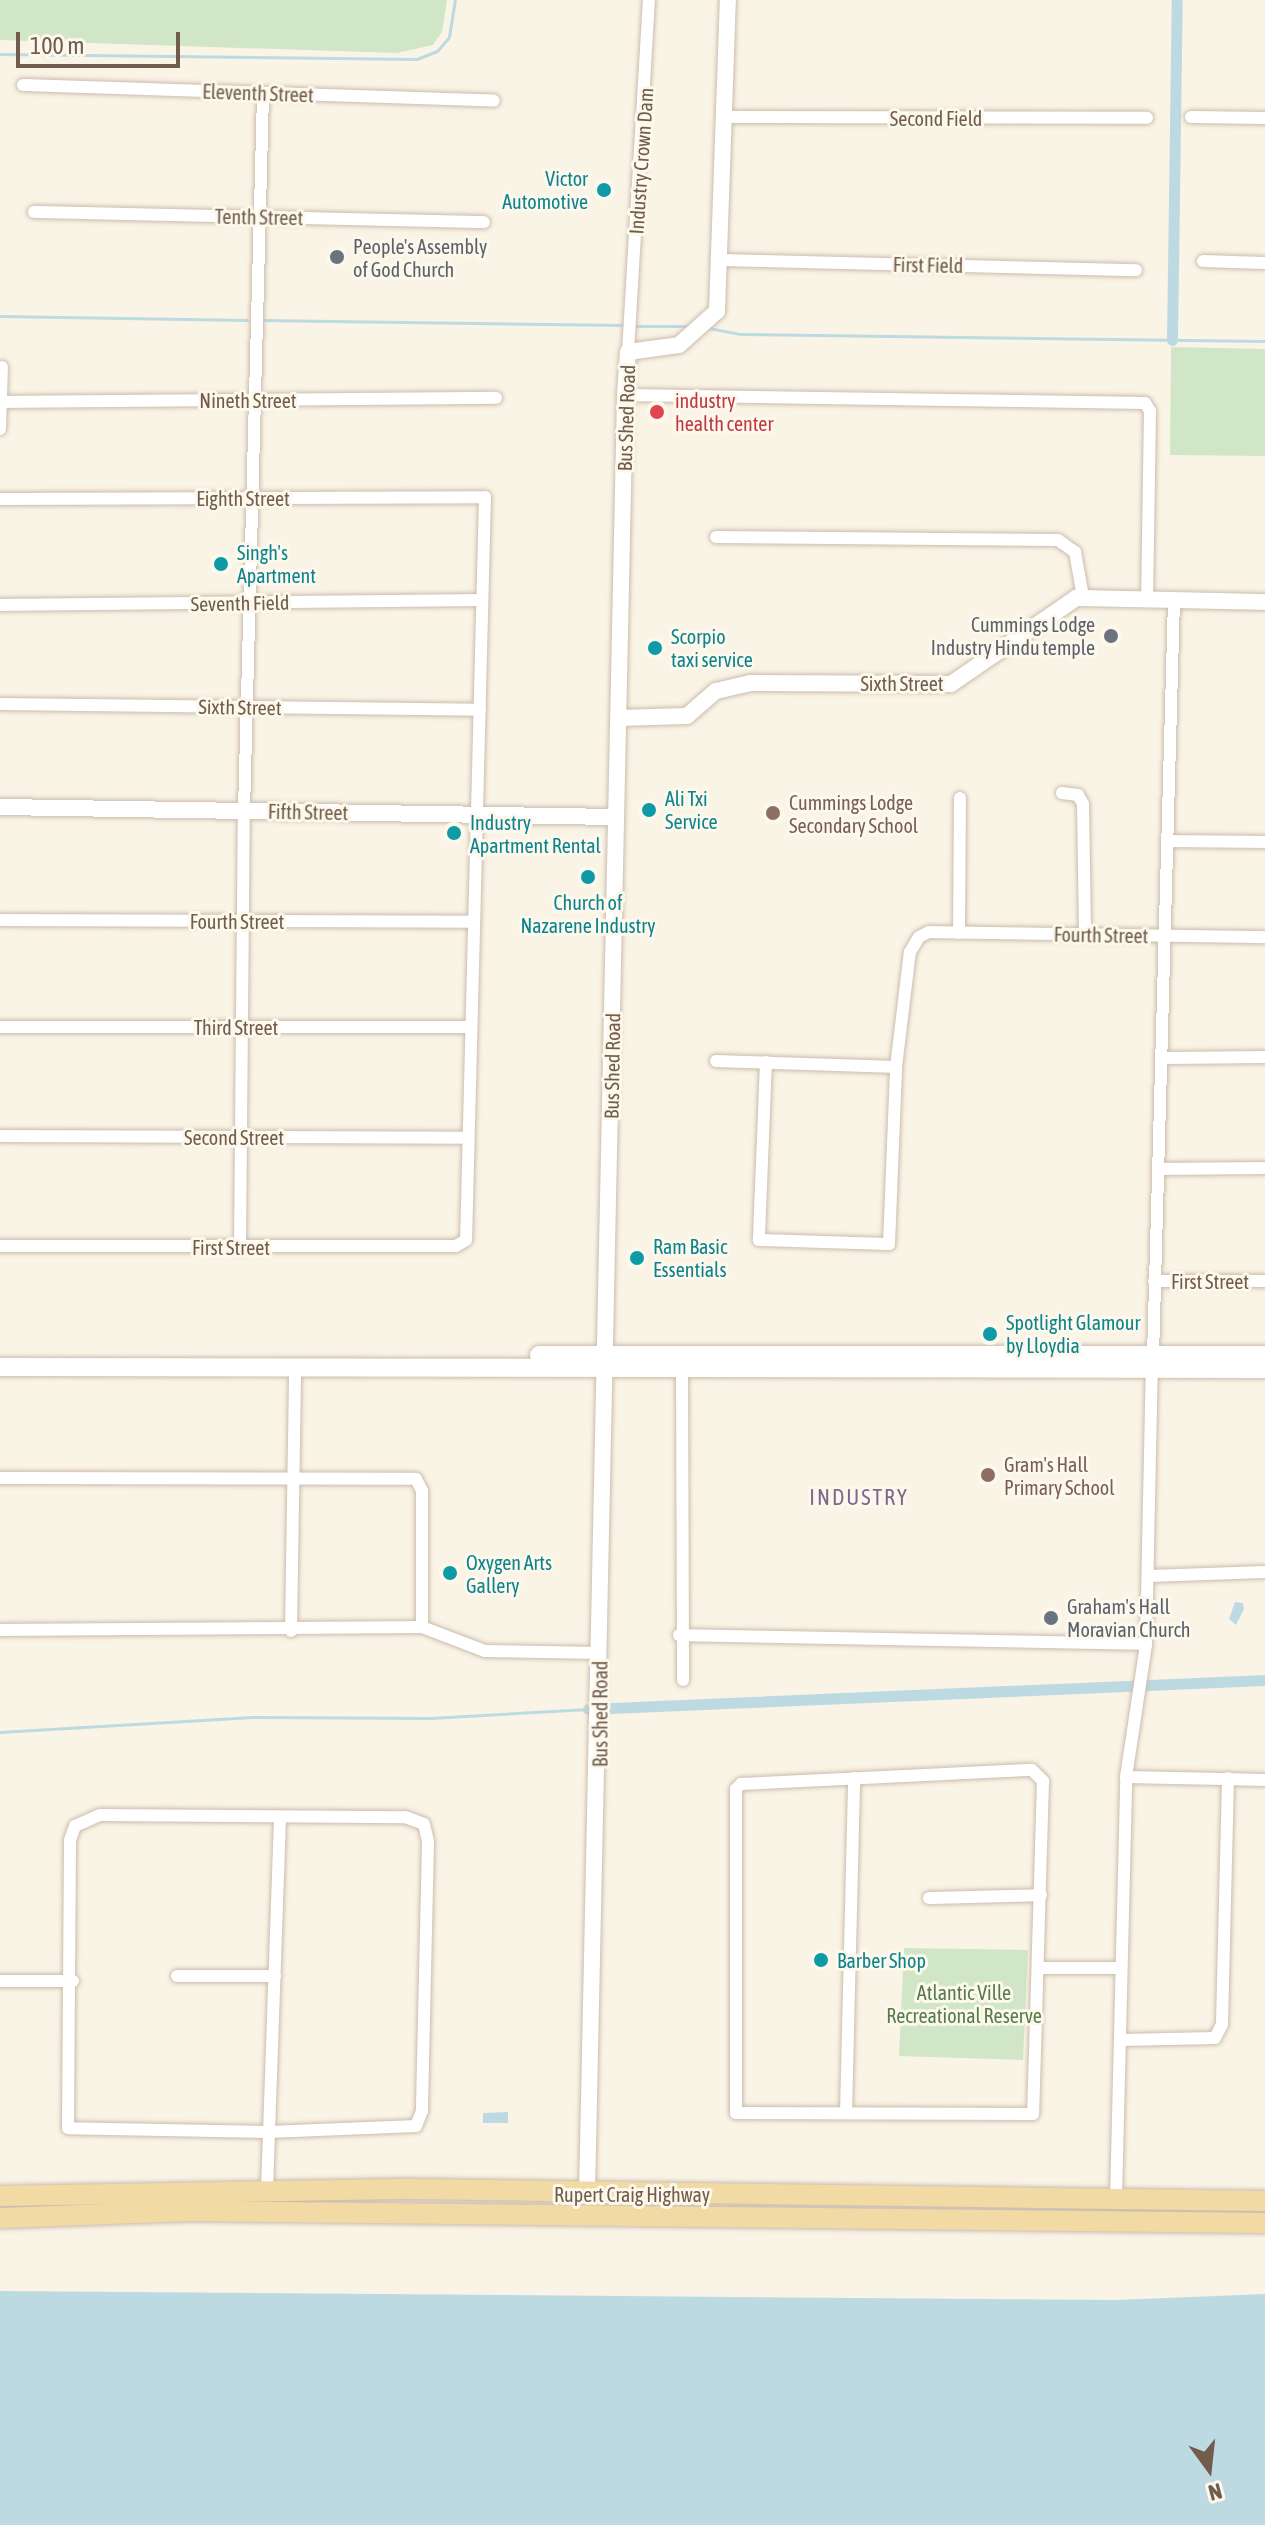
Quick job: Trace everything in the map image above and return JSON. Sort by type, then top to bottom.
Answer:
[{"type":"main road","points":[[0,1355],[1152,1363],[1265,1369]]},
{"type":"main road","points":[[0,1367],[295,1367],[608,1361],[682,1368],[1152,1363],[1265,1355]]},
{"type":"main road","name":"Rupert Craig Highway","points":[[0,2196],[267,2190],[1265,2201]]},
{"type":"main road","name":"Rupert Craig Highway","points":[[0,2218],[191,2211],[1265,2223]]},
{"type":"street","name":"Industry Crown Dam","points":[[628,352],[649,0]]},
{"type":"street","name":"Bus Shed Road","points":[[587,2194],[608,1361],[625,395],[628,352],[679,345],[713,319],[721,260],[728,0]]},
{"type":"street","name":"Eleventh Street","points":[[23,85],[494,101]]},
{"type":"street","points":[[240,1248],[244,811],[263,94]]},
{"type":"street","name":"Second Field","points":[[725,117],[1147,118]]},
{"type":"street","points":[[1191,117],[1265,118]]},
{"type":"street","name":"Tenth Street","points":[[34,212],[484,222]]},
{"type":"street","name":"First Field","points":[[721,260],[1136,270]]},
{"type":"street","points":[[1203,261],[1265,263]]},
{"type":"street","points":[[0,429],[2,367]]},
{"type":"street","points":[[625,395],[1145,403],[1150,411],[1147,598]]},
{"type":"street","name":"Nineth Street","points":[[1,402],[496,398]]},
{"type":"street","name":"Eighth Street","points":[[0,499],[485,497],[481,600]]},
{"type":"street","points":[[716,537],[1058,540],[1075,552],[1083,597]]},
{"type":"street","name":"Sixth Street","points":[[619,718],[687,716],[716,691],[750,683],[951,684],[1063,605],[1083,597],[1265,602]]},
{"type":"street","points":[[468,1138],[481,600]]},
{"type":"street","name":"Seventh Field","points":[[0,605],[481,600]]},
{"type":"street","points":[[1116,2199],[1126,1777],[1135,1698],[1146,1644],[1174,600]]},
{"type":"street","name":"Sixth Street","points":[[0,704],[480,710]]},
{"type":"street","points":[[1062,793],[1078,795],[1083,804],[1085,935]]},
{"type":"street","points":[[959,933],[960,798]]},
{"type":"street","name":"Fifth Street","points":[[0,807],[616,817]]},
{"type":"street","points":[[1168,841],[1265,842]]},
{"type":"street","name":"Fourth Street","points":[[0,920],[474,922]]},
{"type":"street","name":"Fourth Street","points":[[896,1067],[910,952],[919,937],[936,933],[1265,937]]},
{"type":"street","name":"Third Street","points":[[0,1027],[471,1027]]},
{"type":"street","points":[[1163,1058],[1265,1057]]},
{"type":"street","points":[[716,1061],[766,1062],[896,1067],[889,1244],[759,1240],[766,1062]]},
{"type":"street","name":"Second Street","points":[[0,1136],[468,1138]]},
{"type":"street","name":"First Street","points":[[0,1246],[240,1248],[462,1244],[468,1138]]},
{"type":"street","points":[[1160,1169],[1265,1168]]},
{"type":"street","name":"First Street","points":[[1154,1281],[1265,1281]]},
{"type":"street","points":[[291,1631],[295,1367]]},
{"type":"street","points":[[682,1368],[679,1635],[683,1680]]},
{"type":"street","points":[[0,1478],[418,1482],[422,1627]]},
{"type":"street","points":[[1148,1576],[1265,1572]]},
{"type":"street","points":[[0,1630],[291,1631],[422,1627],[485,1651],[600,1653]]},
{"type":"street","points":[[679,1635],[1146,1644]]},
{"type":"street","points":[[1041,1773],[1041,1895],[1033,2114],[746,2116],[736,2113],[736,1789],[741,1784],[1041,1773]]},
{"type":"street","points":[[1126,1777],[1265,1780]]},
{"type":"street","points":[[846,2113],[854,1778]]},
{"type":"street","points":[[1120,2040],[1215,2038],[1222,2024],[1228,1778]]},
{"type":"street","points":[[405,1817],[424,1824],[428,1842],[422,2111],[416,2126],[406,2129],[269,2132],[68,2128],[73,1981],[70,1840],[84,1819],[405,1817]]},
{"type":"street","points":[[267,2190],[280,1818]]},
{"type":"street","points":[[929,1898],[1041,1895]]},
{"type":"street","points":[[1040,1968],[1120,1968]]},
{"type":"street","points":[[177,1976],[275,1976]]},
{"type":"street","points":[[0,1981],[73,1981]]},
{"type":"green space","points":[[0,0],[447,0],[442,32],[433,45],[397,53],[0,40]]},
{"type":"green space","points":[[1171,347],[1265,349],[1265,456],[1170,455]]},
{"type":"green space","name":"Atlantic Ville Recreational Reserve","points":[[904,1948],[1028,1950],[1023,2060],[899,2056]]},
{"type":"water","points":[[1235,1602],[1243,1603],[1244,1609],[1236,1625],[1229,1619]]},
{"type":"water","points":[[508,2112],[508,2123],[483,2123],[483,2113]]},
{"type":"water","points":[[0,2291],[1116,2300],[1265,2294],[1265,2525],[0,2525]]},
{"type":"waterway","points":[[0,54],[417,59],[437,51],[449,37],[455,0]]},
{"type":"waterway","points":[[1172,340],[1177,0]]},
{"type":"waterway","points":[[0,316],[247,320]]},
{"type":"waterway","points":[[261,320],[624,325]]},
{"type":"waterway","points":[[633,326],[689,326]]},
{"type":"waterway","points":[[709,328],[740,334],[1265,341]]},
{"type":"waterway","points":[[588,1709],[1265,1680]]},
{"type":"waterway","points":[[0,1732],[253,1717],[431,1718],[588,1709]]},
{"type":"place","name":"Victor Automotive","points":[[604,190]]},
{"type":"place","name":"People's Assembly of God Church","points":[[337,257]]},
{"type":"place","name":"industry health center","points":[[657,412]]},
{"type":"place","name":"Singh's Apartment","points":[[221,564]]},
{"type":"place","name":"Cummings Lodge Industry Hindu temple","points":[[1111,636]]},
{"type":"place","name":"Scorpio taxi service","points":[[655,648]]},
{"type":"place","name":"Ali Txi Service","points":[[649,810]]},
{"type":"place","name":"Cummings Lodge Secondary School","points":[[773,813]]},
{"type":"place","name":"Industry Apartment Rental","points":[[454,833]]},
{"type":"place","name":"Church of Nazarene Industry","points":[[588,877]]},
{"type":"place","name":"Ram Basic Essentials","points":[[637,1258]]},
{"type":"place","name":"Spotlight Glamour by Lloydia","points":[[990,1334]]},
{"type":"place","name":"Gram's Hall Primary School","points":[[988,1475]]},
{"type":"place","name":"Oxygen Arts Gallery","points":[[450,1573]]},
{"type":"place","name":"Graham's Hall Moravian Church","points":[[1051,1618]]},
{"type":"place","name":"Barber Shop","points":[[821,1960]]},
{"type":"district","name":"INDUSTRY","points":[[859,1498]]}]
